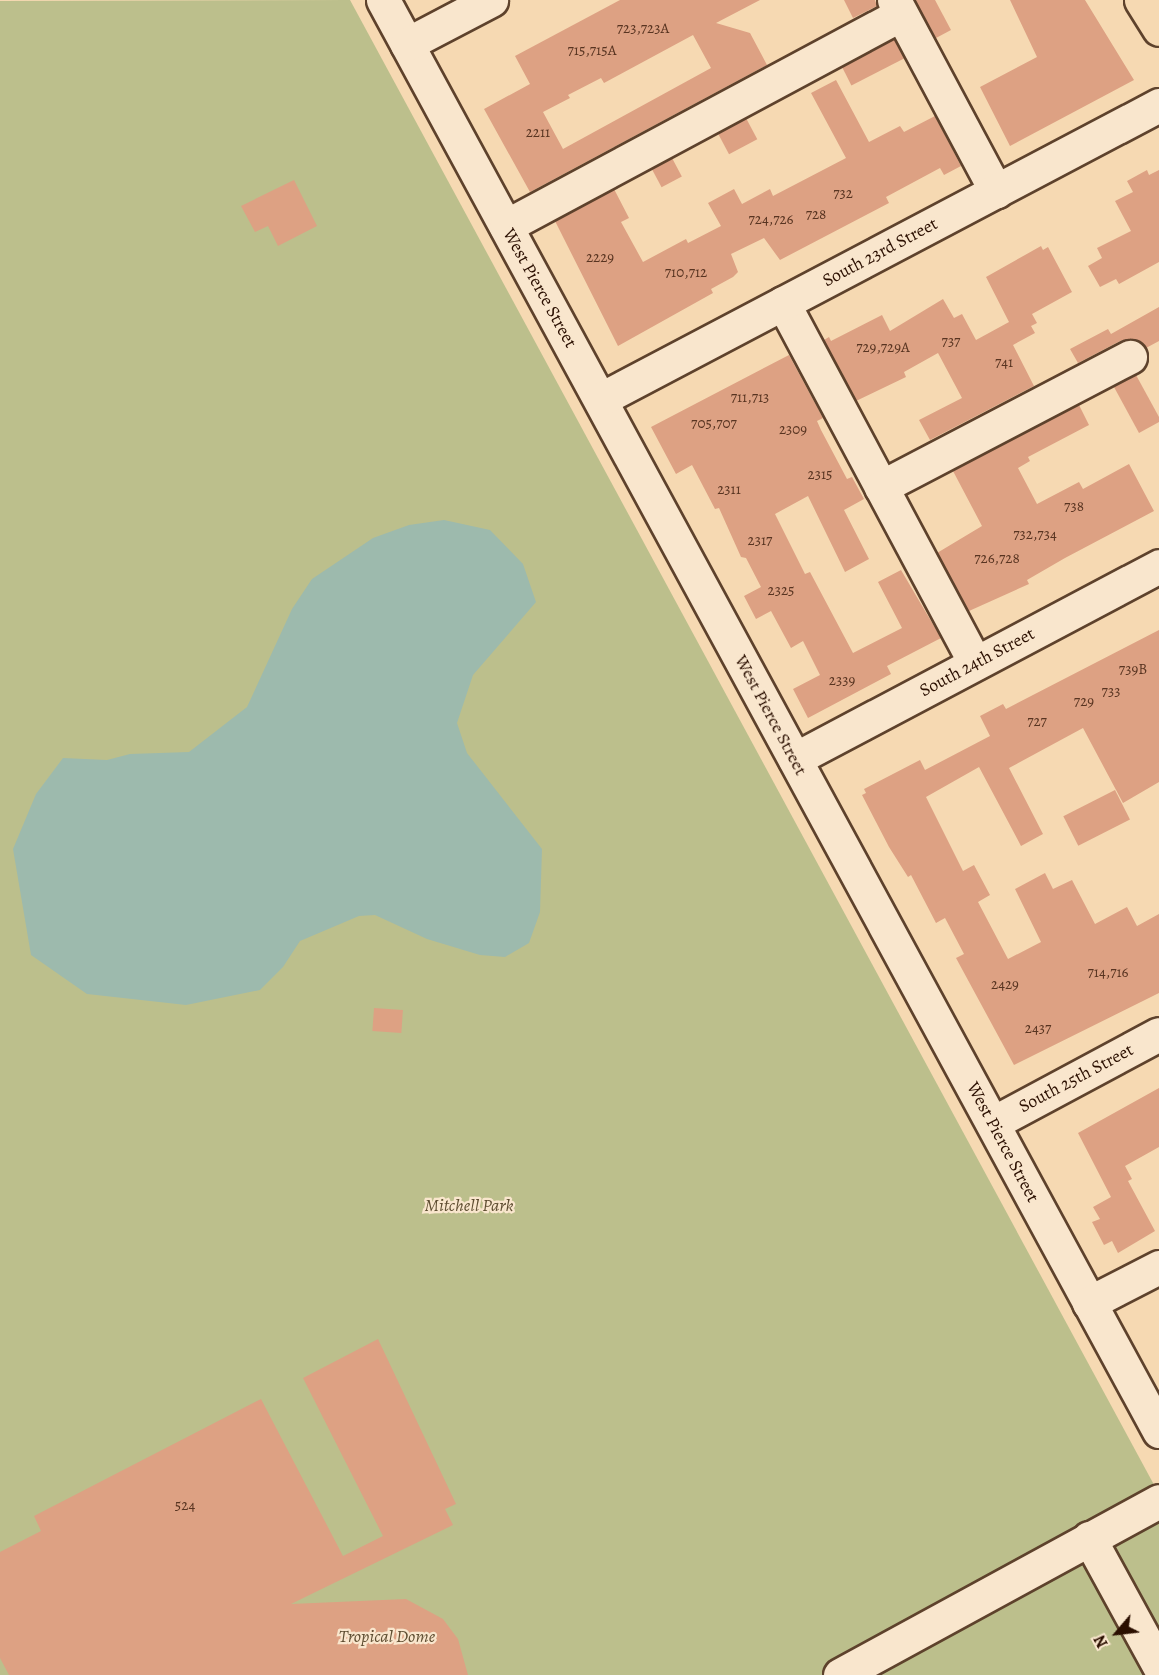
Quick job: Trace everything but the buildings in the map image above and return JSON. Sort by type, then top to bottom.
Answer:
[{"type":"main road","points":[[1140,0],[1159,29]]},
{"type":"street","name":"West Pierce Street","points":[[383,0],[1159,1431]]},
{"type":"street","points":[[407,44],[490,0]]},
{"type":"street","points":[[506,226],[897,7],[996,191]]},
{"type":"street","name":"South 23rd Street","points":[[601,399],[1159,105]]},
{"type":"street","points":[[783,303],[975,663]]},
{"type":"street","points":[[881,487],[1130,357]]},
{"type":"street","name":"South 24th Street","points":[[795,759],[1159,566]]},
{"type":"street","name":"South 25th Street","points":[[993,1123],[1159,1034]]},
{"type":"street","points":[[1089,1303],[1159,1267]]},
{"type":"street","points":[[840,1675],[1159,1501]]},
{"type":"street","points":[[1089,1538],[1159,1666]]},
{"type":"green space","name":"Mitchell Park","points":[[350,0],[1159,1494],[1159,1675],[0,1675],[0,1]]},
{"type":"shaded area","points":[[444,520],[490,530],[523,564],[536,602],[473,675],[457,723],[467,753],[542,849],[540,912],[529,943],[505,957],[480,955],[427,939],[375,915],[359,916],[300,941],[283,967],[260,990],[186,1005],[87,994],[31,955],[13,849],[36,794],[63,758],[107,760],[130,754],[189,752],[247,707],[292,609],[312,579],[373,538],[409,525]]},
{"type":"park label","name":"Tropical Dome","points":[[387,1636]]}]
